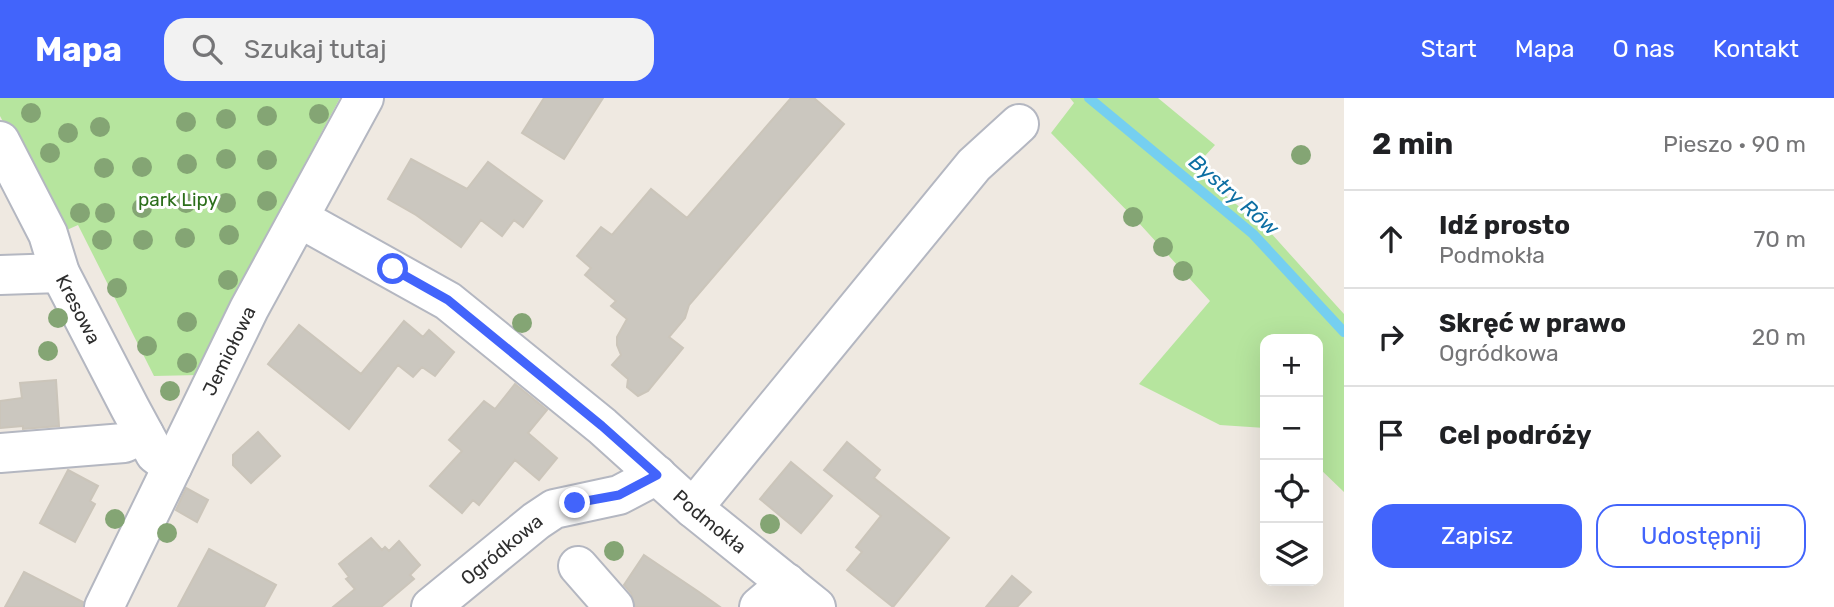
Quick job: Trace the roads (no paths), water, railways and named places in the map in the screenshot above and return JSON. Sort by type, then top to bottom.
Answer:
[{"type":"street","name":"Jemiołowa","points":[[107,606],[244,319],[364,98]]},
{"type":"street","points":[[693,508],[974,165],[1019,124]]},
{"type":"street","name":"Kresowa","points":[[0,141],[48,234],[60,273],[155,454],[172,467]]},
{"type":"street","name":"Podmokła","points":[[299,218],[448,300],[657,475],[787,599]]},
{"type":"street","points":[[0,275],[60,273]]},
{"type":"street","points":[[0,453],[124,443],[144,433]]},
{"type":"street","name":"Ogródkowa","points":[[430,607],[554,509],[619,495],[657,475]]},
{"type":"street","points":[[578,566],[614,607]]},
{"type":"waterway","name":"Bystry Rów","points":[[1089,98],[1253,234],[1344,332]]},
{"type":"park label","name":"park Lipy","points":[[178,199]]}]
